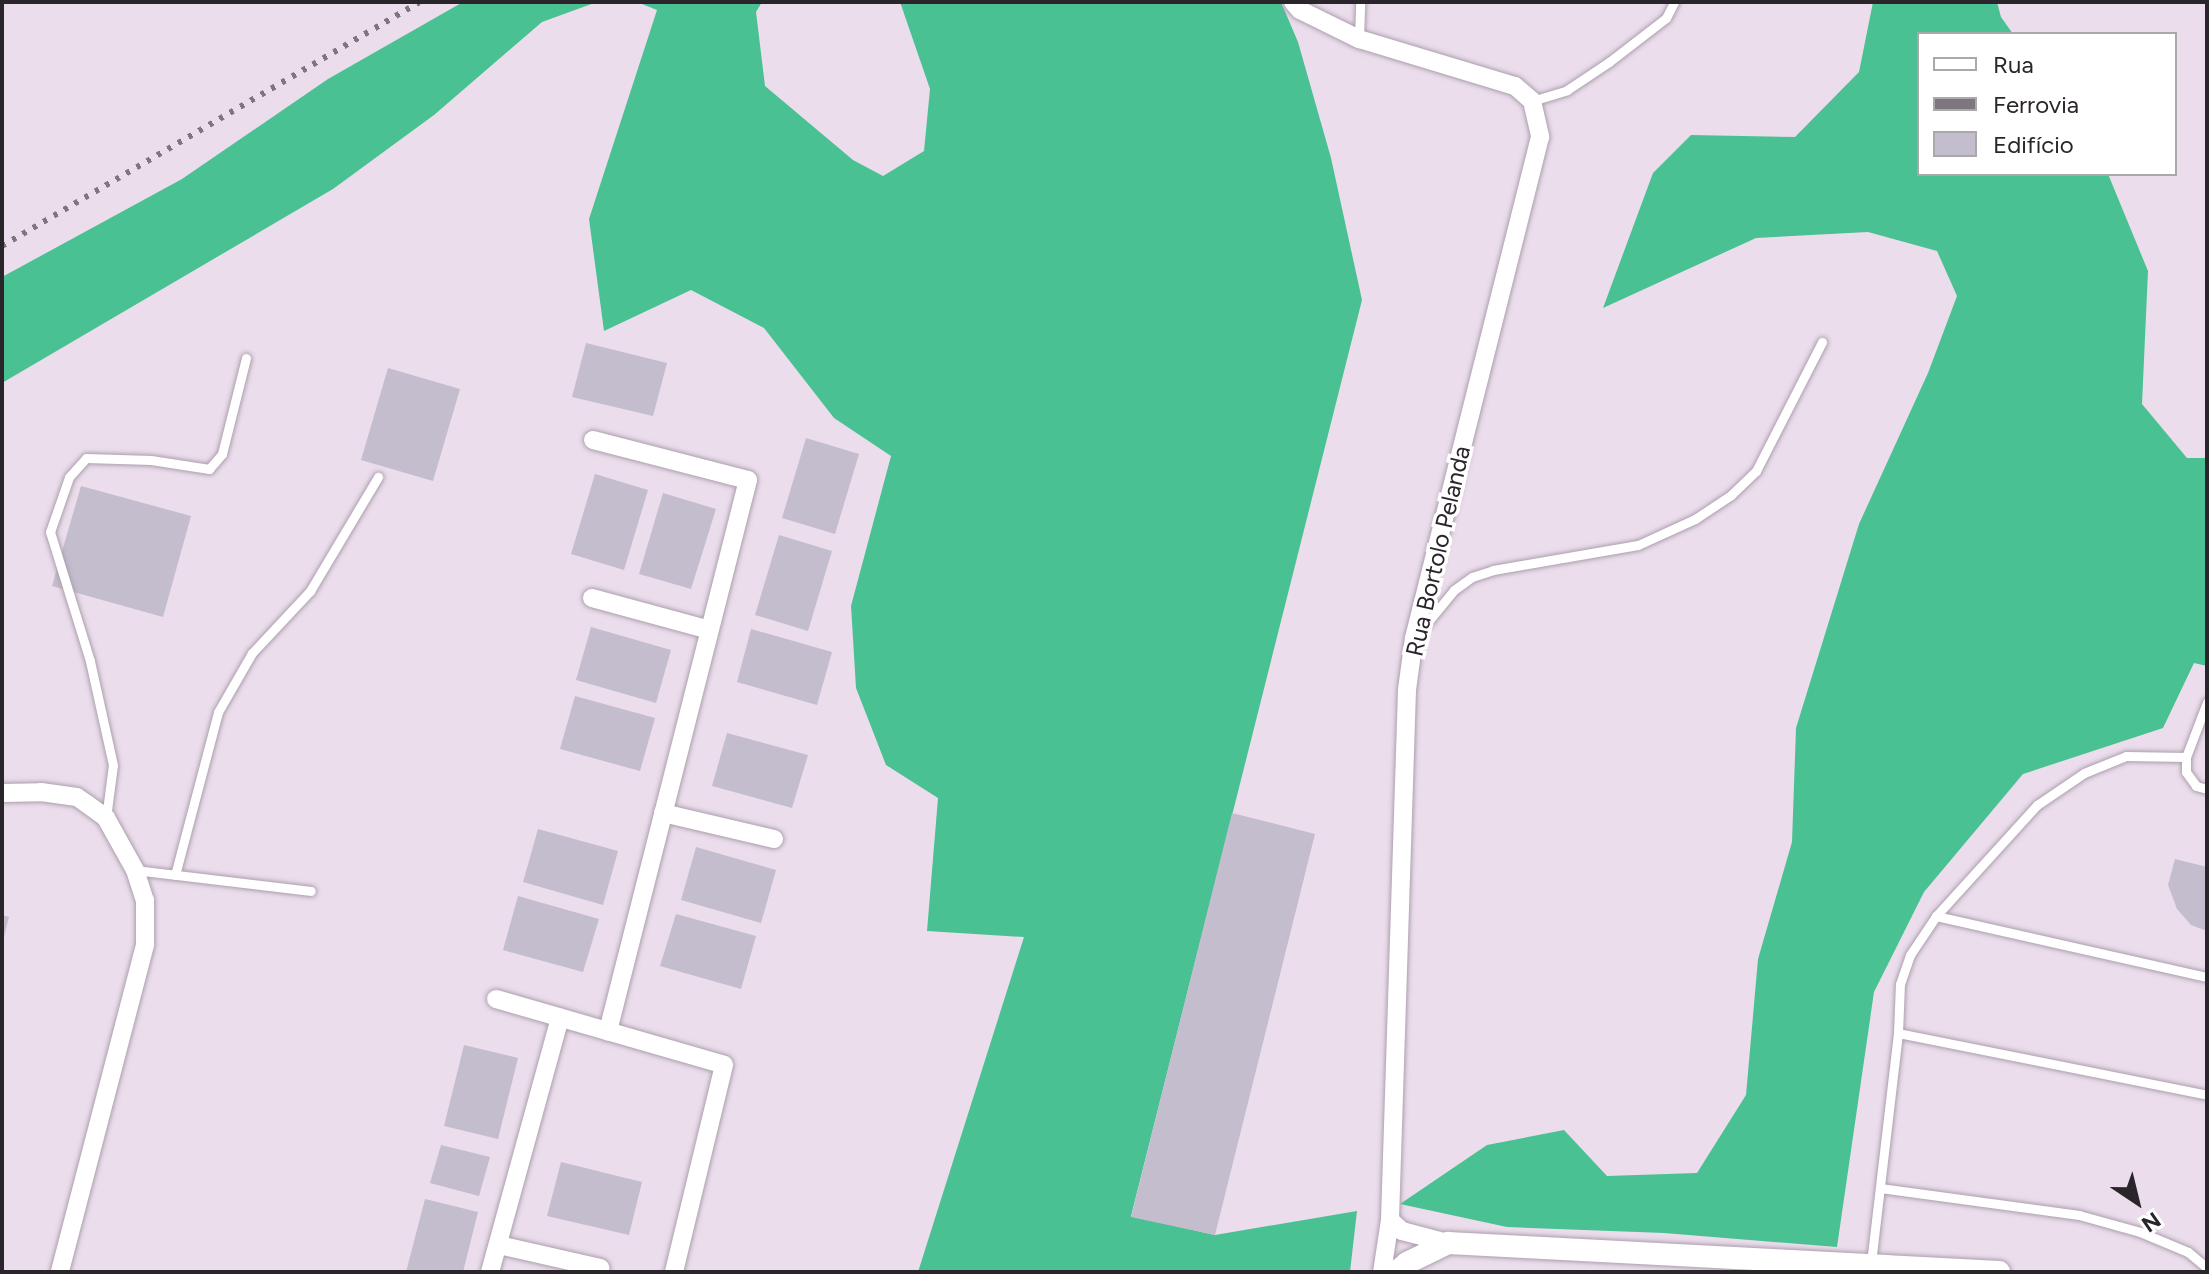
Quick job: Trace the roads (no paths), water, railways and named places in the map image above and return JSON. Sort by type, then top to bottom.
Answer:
[{"type":"street","points":[[1293,2],[1300,10],[1359,39],[1515,86],[1532,101]]},
{"type":"street","name":"Rua Bortolo Pelanda","points":[[1382,1272],[1390,1220],[1407,690],[1414,638],[1540,137],[1532,101]]},
{"type":"street","points":[[593,440],[748,480],[608,1031]]},
{"type":"street","points":[[592,598],[710,630]]},
{"type":"street","points":[[2,793],[41,792],[77,797],[106,818],[135,870],[145,900],[145,945],[60,1272]]},
{"type":"street","points":[[663,813],[774,839]]},
{"type":"street","points":[[496,999],[724,1065],[674,1272]]},
{"type":"street","points":[[490,1272],[560,1017]]},
{"type":"street","points":[[1390,1220],[1402,1231],[1448,1243],[1999,1272]]},
{"type":"street","points":[[1396,1272],[1407,1263],[1448,1243]]},
{"type":"street","points":[[499,1245],[600,1268]]},
{"type":"lane","points":[[1359,39],[1360,2]]},
{"type":"lane","points":[[1532,101],[1567,90],[1609,62],[1666,18],[1674,2]]},
{"type":"lane","points":[[1414,638],[1454,590],[1472,577],[1493,570],[1638,545],[1695,519],[1731,495],[1756,471],[1822,342]]},
{"type":"lane","points":[[106,818],[113,765],[90,661],[50,532],[69,477],[86,458],[151,460],[209,469],[222,454],[246,358]]},
{"type":"lane","points":[[175,875],[218,712],[252,653],[310,591],[378,477]]},
{"type":"lane","points":[[2207,702],[2186,757],[2190,780],[2207,789]]},
{"type":"lane","points":[[1871,1263],[1898,1033],[1900,984],[1910,955],[1936,916],[2037,805],[2084,773],[2126,756],[2186,757]]},
{"type":"lane","points":[[135,870],[311,891]]},
{"type":"lane","points":[[1936,916],[2207,977]]},
{"type":"lane","points":[[1898,1033],[2207,1095]]},
{"type":"lane","points":[[1880,1188],[2079,1215],[2140,1232],[2188,1252],[2207,1268]]},
{"type":"railway","points":[[2,246],[419,2]]}]
